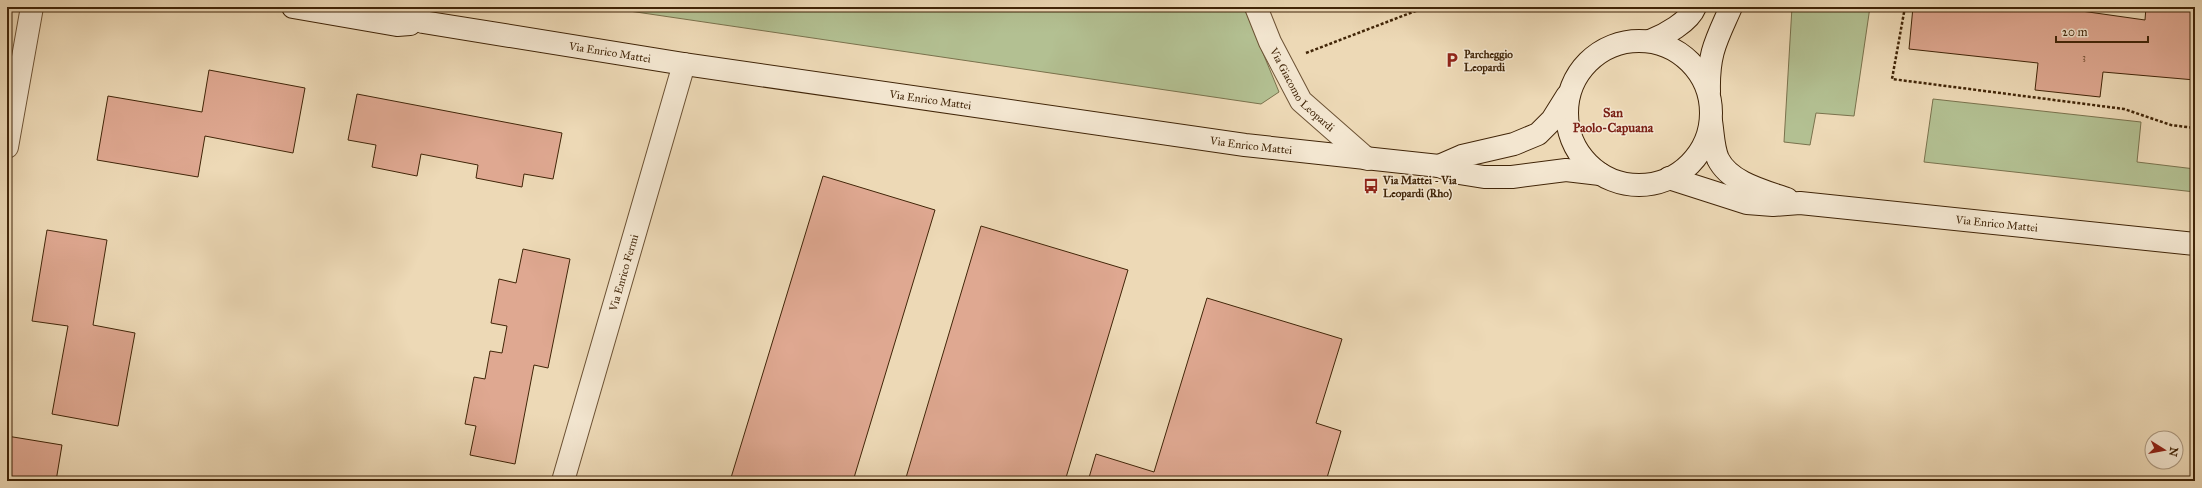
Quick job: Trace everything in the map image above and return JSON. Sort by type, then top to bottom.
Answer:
[{"type":"street","points":[[7,147],[32,7]]},
{"type":"street","name":"Via Enrico Mattei","points":[[293,7],[397,25],[423,22]]},
{"type":"street","name":"Via Enrico Mattei","points":[[381,7],[423,22],[684,64],[1245,145],[1439,166],[1459,173],[1484,177],[1512,177],[1566,170],[1600,174]]},
{"type":"street","name":"Via Giacomo Leopardi","points":[[1256,7],[1270,42],[1301,101],[1367,159]]},
{"type":"street","points":[[1650,41],[1671,31],[1695,7]]},
{"type":"street","points":[[1571,88],[1566,111],[1568,128],[1574,144],[1585,161],[1600,174],[1622,183],[1645,185],[1669,178],[1685,168],[1698,154],[1707,136],[1710,107],[1709,63],[1713,45],[1731,7]]},
{"type":"street","name":"Via Enrico Mattei","points":[[1439,166],[1462,156],[1514,144],[1538,134],[1552,120],[1584,65],[1593,56],[1609,46],[1628,41],[1650,41]]},
{"type":"street","points":[[1650,41],[1670,47],[1689,60],[1702,78],[1710,107]]},
{"type":"street","name":"Via Enrico Fermi","points":[[563,481],[684,64]]},
{"type":"street","name":"Via Enrico Mattei","points":[[1710,107],[1718,159],[1732,176],[1751,186],[1800,203]]},
{"type":"street","name":"Via Enrico Mattei","points":[[1669,178],[1747,203],[1773,205],[1800,203],[2195,244]]},
{"type":"path","points":[[1299,56],[1426,7]]},
{"type":"path","points":[[1905,7],[1892,79],[2124,109],[2171,125],[2195,128]]},
{"type":"green space","points":[[602,7],[1244,7],[1279,92],[1261,104]]},
{"type":"green space","points":[[1792,7],[1870,7],[1854,116],[1816,113],[1810,145],[1784,142]]},
{"type":"green space","points":[[1933,99],[2141,122],[2137,162],[2195,169],[2195,192],[1924,162]]},
{"type":"building","points":[[1913,7],[2053,7],[2145,20],[2146,7],[2195,7],[2195,80],[2103,72],[2100,97],[2035,90],[2038,63],[1909,49]]},
{"type":"building","points":[[209,70],[305,88],[293,153],[205,136],[198,177],[97,160],[108,96],[202,112]]},
{"type":"building","points":[[357,94],[562,133],[553,179],[524,174],[522,187],[476,178],[478,165],[421,154],[417,176],[372,167],[376,145],[348,140]]},
{"type":"building","points":[[823,176],[935,210],[853,481],[730,481]]},
{"type":"building","points":[[981,226],[1128,270],[1065,481],[905,481]]},
{"type":"building","points":[[47,230],[107,240],[93,325],[135,333],[118,426],[52,414],[68,326],[32,321]]},
{"type":"building","points":[[523,249],[570,259],[548,368],[534,365],[515,464],[470,455],[476,426],[465,424],[474,377],[485,379],[490,351],[502,353],[507,326],[491,323],[499,279],[516,283]]},
{"type":"building","points":[[1207,298],[1342,339],[1316,423],[1341,431],[1326,481],[1088,481],[1096,454],[1154,472]]},
{"type":"building","points":[[7,436],[62,445],[56,481],[7,481]]},
{"type":"place","name":"Parcheggio Leopardi","points":[[1452,60]]},
{"type":"place","name":"Via Mattei - Via Leopardi (Rho)","points":[[1371,186]]},
{"type":"district","name":"San Paolo-Capuana","points":[[1613,120]]}]
